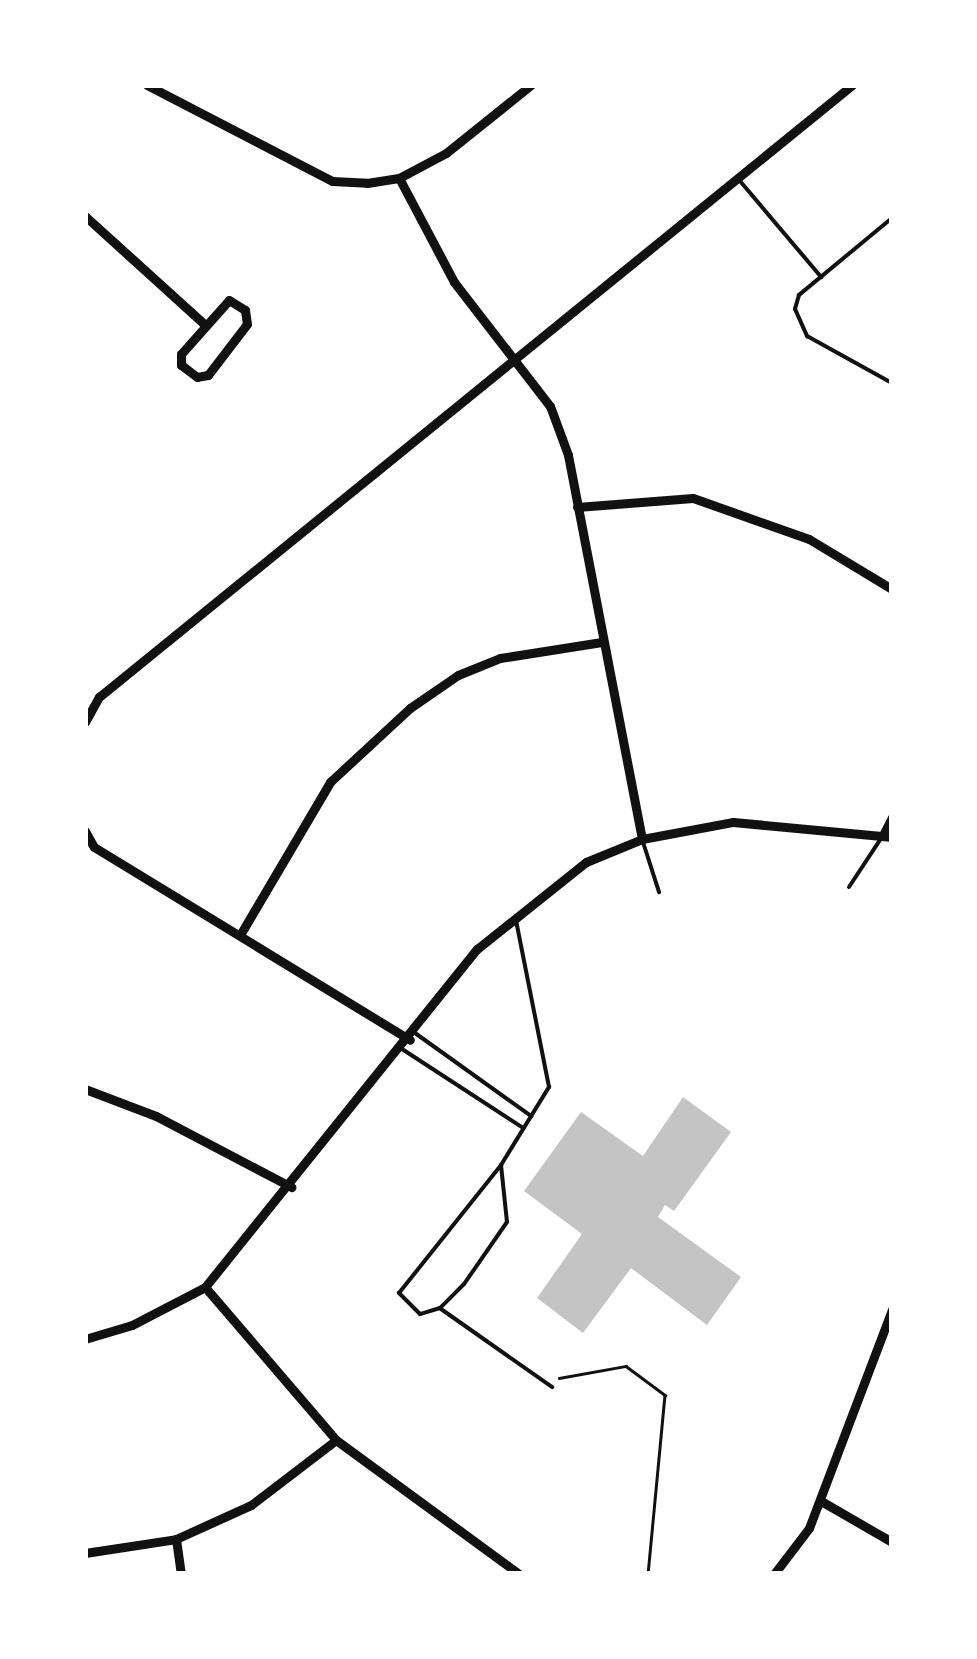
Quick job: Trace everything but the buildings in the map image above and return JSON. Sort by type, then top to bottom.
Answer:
[{"type":"street","points":[[147,85],[332,181],[399,178],[446,153],[531,85]]},
{"type":"street","points":[[85,722],[99,697],[520,359],[852,85]]},
{"type":"street","points":[[399,178],[454,282],[520,359],[550,406],[578,507],[642,839]]},
{"type":"street","points":[[85,218],[204,324]]},
{"type":"street","points":[[222,302],[245,310],[247,324],[208,374],[197,377],[182,365],[181,354],[204,324],[222,302]]},
{"type":"street","points":[[578,507],[693,498],[810,539],[892,589]]},
{"type":"street","points":[[240,934],[330,782],[410,708],[458,676],[500,658],[602,642]]},
{"type":"street","points":[[85,1339],[132,1325],[205,1287],[409,1041],[477,949],[586,862],[642,839],[734,822],[888,835],[892,817]]},
{"type":"street","points":[[85,832],[94,848],[409,1041]]},
{"type":"street","points":[[85,1089],[156,1116],[291,1187]]},
{"type":"street","points":[[205,1287],[336,1440],[519,1574]]},
{"type":"street","points":[[774,1574],[820,1501],[887,1334],[892,1309]]},
{"type":"street","points":[[85,1553],[176,1539],[251,1506],[336,1440]]},
{"type":"street","points":[[820,1501],[892,1542]]},
{"type":"street","points":[[176,1539],[181,1574]]},
{"type":"lane","points":[[738,179],[821,277]]},
{"type":"lane","points":[[892,218],[799,295],[796,323],[827,350],[892,383]]},
{"type":"lane","points":[[849,887],[888,835]]},
{"type":"lane","points":[[642,839],[659,892]]},
{"type":"lane","points":[[501,1165],[507,1222],[440,1308],[420,1314],[399,1293],[501,1165],[549,1087],[515,916]]},
{"type":"lane","points":[[409,1041],[531,1116]]},
{"type":"lane","points":[[409,1041],[523,1128]]},
{"type":"lane","points":[[440,1308],[552,1387]]},
{"type":"path","points":[[552,1387],[561,1375],[626,1366],[665,1395],[648,1574]]}]
